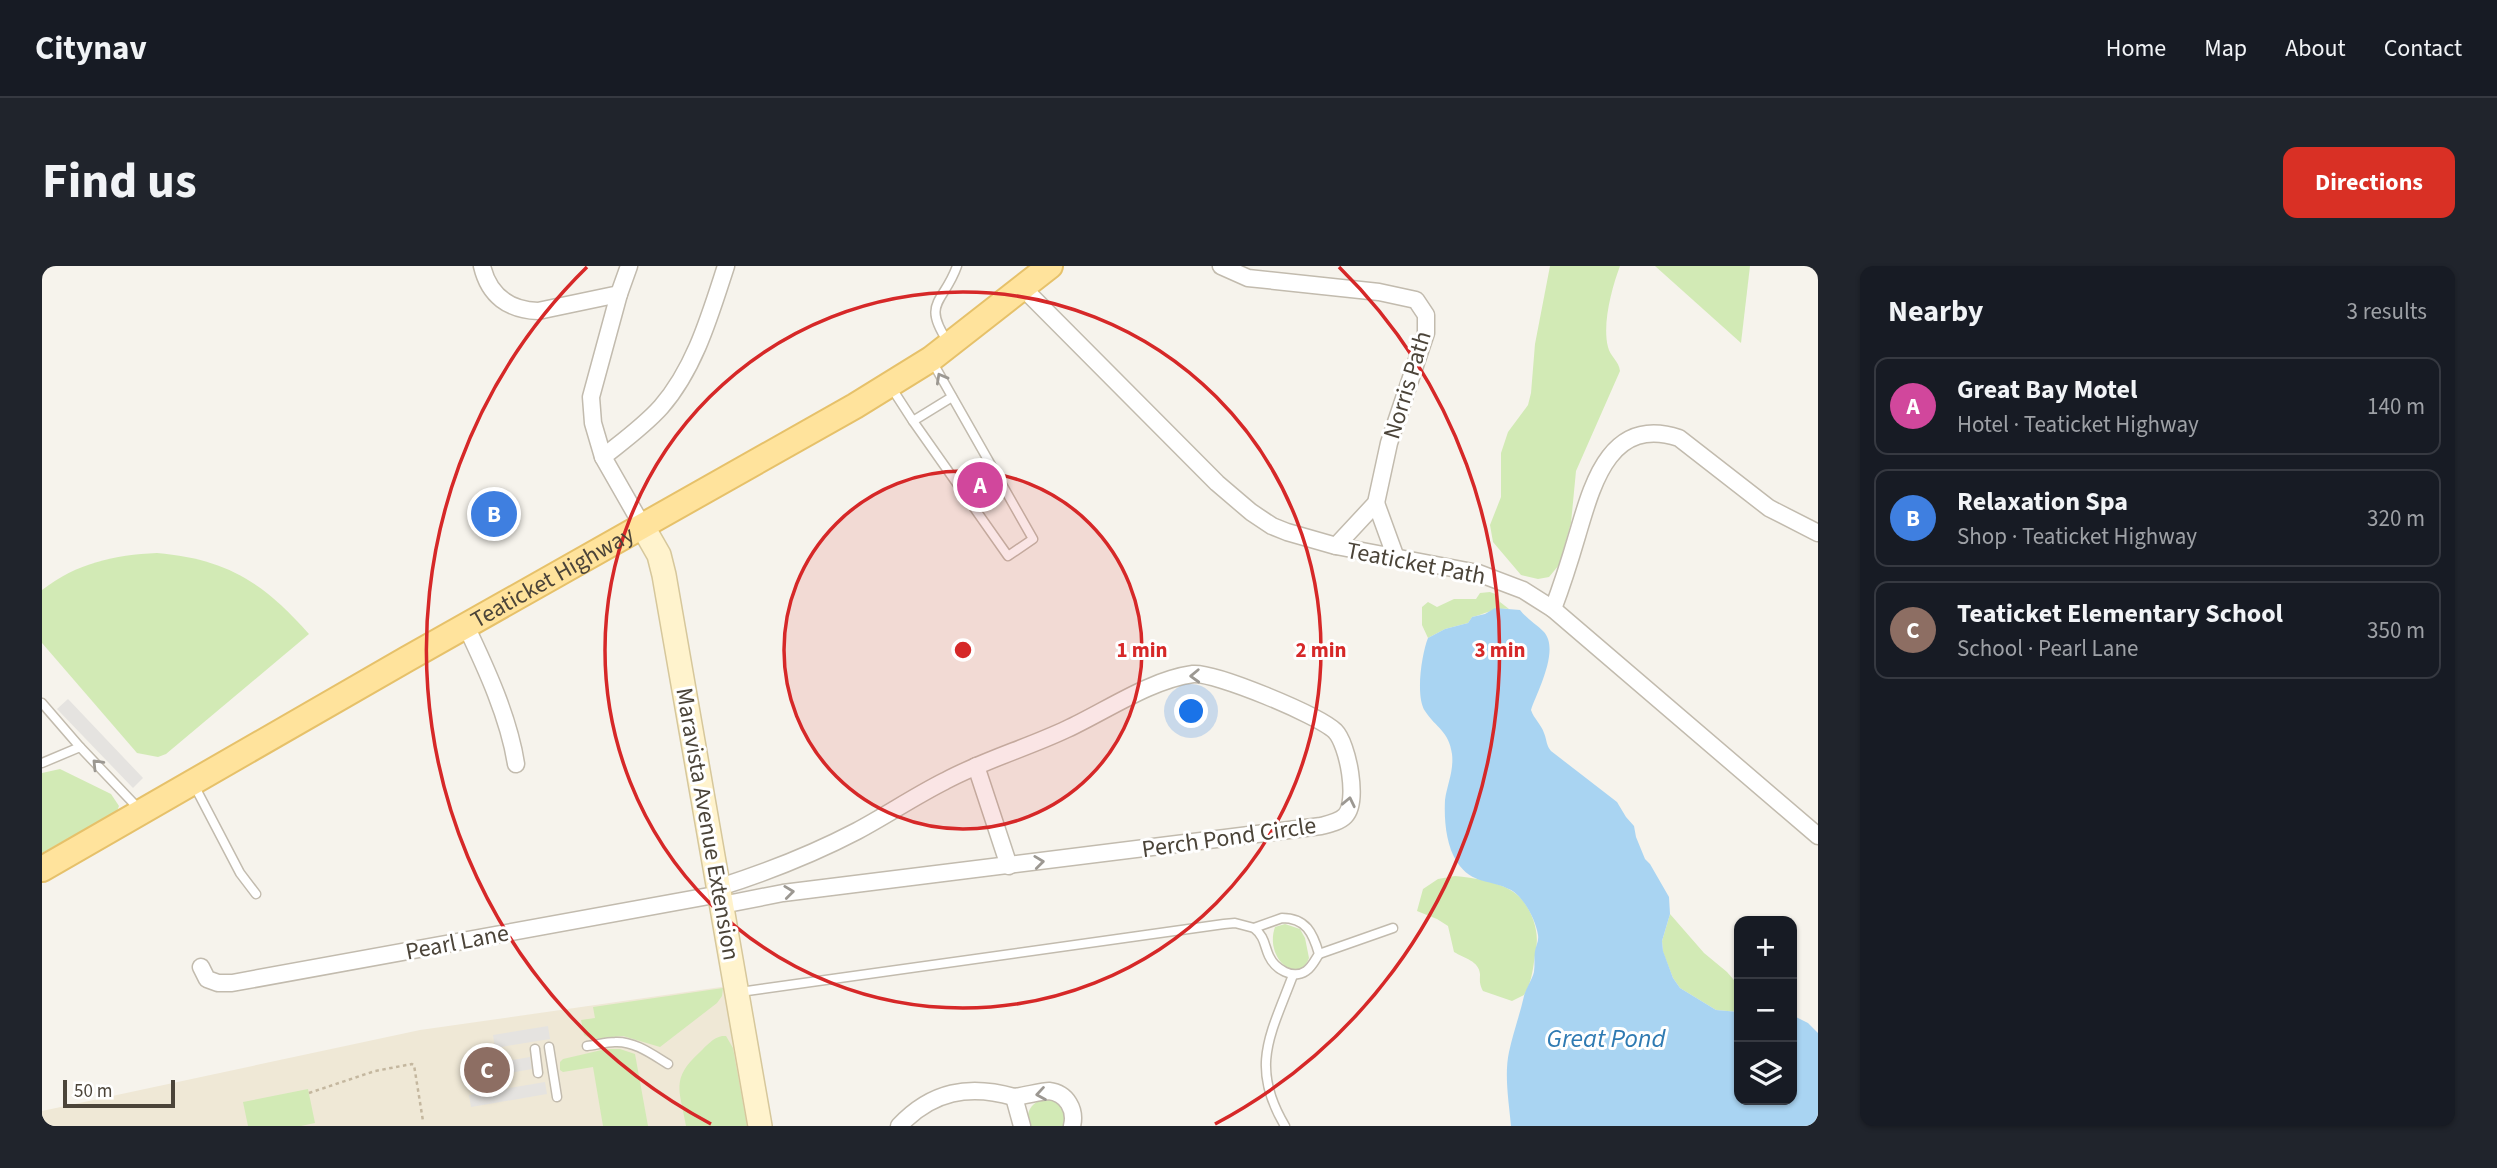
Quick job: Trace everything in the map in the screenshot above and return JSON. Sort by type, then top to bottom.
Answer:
[{"type":"main road","name":"Teaticket Highway","points":[[42,869],[890,385],[940,351],[1050,266]]},
{"type":"main road","name":"Maravista Avenue Extension","points":[[643,527],[659,555],[664,575],[760,1126]]},
{"type":"street","points":[[482,266],[494,294],[514,307],[525,310],[554,309],[619,294]]},
{"type":"street","points":[[629,266],[591,397],[593,424],[603,457],[643,527]]},
{"type":"street","points":[[603,457],[650,418],[681,380],[694,355],[726,266]]},
{"type":"street","name":"Norris Path","points":[[1221,266],[1248,278],[1379,292],[1416,300],[1426,314],[1426,334],[1396,419],[1376,503],[1336,546]]},
{"type":"street","name":"Teaticket Path","points":[[1023,288],[1217,483],[1251,512],[1280,529],[1336,546],[1478,573],[1523,590],[1553,609],[1818,836]]},
{"type":"street","points":[[1553,609],[1595,477],[1617,448],[1630,439],[1660,434],[1679,439],[1769,508],[1815,526]]},
{"type":"street","points":[[1376,503],[1396,558]]},
{"type":"street","points":[[466,626],[487,672],[516,764]]},
{"type":"street","name":"Perch Pond Circle","points":[[1197,674],[1216,678],[1286,704],[1322,721],[1336,732],[1344,743],[1352,791],[1351,807],[1345,817],[1312,828],[782,893],[721,896],[856,831],[946,780],[1066,730],[1169,679],[1197,674]]},
{"type":"street","points":[[976,766],[1009,866]]},
{"type":"street","name":"Pearl Lane","points":[[201,967],[207,979],[218,984],[232,983],[721,896]]},
{"type":"street","points":[[899,1126],[923,1105],[952,1093],[970,1090],[1014,1097],[1049,1091],[1057,1093],[1070,1104],[1073,1111],[1072,1126]]},
{"type":"street","points":[[1014,1097],[1022,1126]]},
{"type":"lane","points":[[890,385],[912,421],[1008,556],[1033,539],[952,397],[934,316],[957,266]]},
{"type":"lane","points":[[912,421],[952,397]]},
{"type":"lane","points":[[42,703],[141,811]]},
{"type":"lane","points":[[42,763],[80,747]]},
{"type":"lane","points":[[192,782],[240,873],[256,894]]},
{"type":"lane","points":[[737,993],[1224,924],[1235,923],[1254,928],[1283,918],[1298,920],[1312,933],[1319,954]]},
{"type":"lane","points":[[1254,928],[1266,942],[1271,960],[1293,975],[1307,970],[1319,954],[1393,928]]},
{"type":"lane","points":[[1285,1126],[1269,1093],[1265,1054],[1293,975]]},
{"type":"lane","points":[[587,1046],[625,1042],[668,1064]]},
{"type":"lane","points":[[550,1047],[557,1097]]},
{"type":"lane","points":[[535,1049],[538,1073]]},
{"type":"path","points":[[309,1093],[375,1071],[412,1064],[423,1121]]},
{"type":"shaded area","points":[[68,699],[143,778],[133,788],[57,709]]},
{"type":"shaded area","points":[[728,986],[753,1126],[42,1126],[42,1111],[420,1030]]},
{"type":"shaded area","points":[[548,1026],[550,1039],[495,1048],[493,1035]]},
{"type":"shaded area","points":[[530,1057],[532,1069],[477,1079],[476,1066]]},
{"type":"shaded area","points":[[545,1082],[547,1094],[471,1107],[469,1095]]},
{"type":"green space","points":[[1550,266],[1620,266],[1611,295],[1606,338],[1620,371],[1576,471],[1571,523],[1559,565],[1549,577],[1538,579],[1521,575],[1493,542],[1490,525],[1501,497],[1501,453],[1508,432],[1528,405],[1531,393],[1535,344]]},
{"type":"green space","points":[[1655,266],[1750,266],[1741,343]]},
{"type":"green space","points":[[157,553],[203,561],[242,576],[276,600],[309,634],[166,754],[158,757],[137,753],[42,643],[42,590],[69,573],[97,562]]},
{"type":"green space","points":[[1480,593],[1498,595],[1500,602],[1509,609],[1472,617],[1468,623],[1445,629],[1428,638],[1422,625],[1422,607],[1428,602],[1437,607],[1454,599],[1476,599]]},
{"type":"green space","points":[[60,769],[111,794],[119,806],[117,811],[42,853],[42,773]]},
{"type":"green space","points":[[1455,876],[1485,880],[1506,888],[1518,896],[1529,909],[1537,942],[1531,979],[1524,995],[1512,1001],[1483,991],[1477,966],[1454,952],[1448,926],[1417,911],[1423,889],[1438,879]]},
{"type":"green space","points":[[1670,914],[1704,953],[1734,980],[1734,1012],[1716,1010],[1680,988],[1663,952],[1662,941]]},
{"type":"green space","points":[[1285,924],[1300,929],[1305,938],[1309,958],[1304,966],[1297,970],[1284,965],[1274,949],[1275,927]]},
{"type":"green space","points":[[723,988],[717,1003],[660,1047],[623,1036],[591,1039],[584,1035],[581,1020],[595,1018],[593,1007]]},
{"type":"green space","points":[[726,1036],[733,1048],[747,1126],[686,1126],[680,1094],[684,1070],[710,1042]]},
{"type":"green space","points":[[606,1049],[620,1049],[635,1054],[648,1126],[603,1126],[593,1067],[563,1072],[560,1070],[560,1062],[563,1059]]},
{"type":"green space","points":[[308,1089],[315,1123],[301,1126],[248,1126],[243,1102]]},
{"type":"green space","points":[[1045,1099],[1062,1108],[1064,1126],[1029,1126],[1030,1108]]},
{"type":"water","name":"Great Pond","points":[[1495,608],[1520,610],[1544,632],[1550,649],[1542,682],[1531,710],[1551,751],[1617,802],[1634,826],[1645,859],[1669,897],[1670,914],[1662,941],[1673,978],[1680,988],[1716,1010],[1734,1012],[1734,1105],[1797,1105],[1797,1018],[1808,1023],[1818,1033],[1818,1126],[1511,1126],[1507,1089],[1508,1061],[1524,996],[1534,972],[1538,935],[1529,910],[1516,893],[1469,875],[1453,855],[1446,832],[1445,808],[1452,754],[1445,735],[1425,711],[1420,695],[1422,664],[1428,638],[1445,629],[1468,623],[1472,617]]},
{"type":"place","name":"Great Bay Motel","points":[[980,485]]},
{"type":"place","name":"Relaxation Spa","points":[[494,514]]},
{"type":"place","name":"Teaticket Elementary School","points":[[487,1070]]}]
